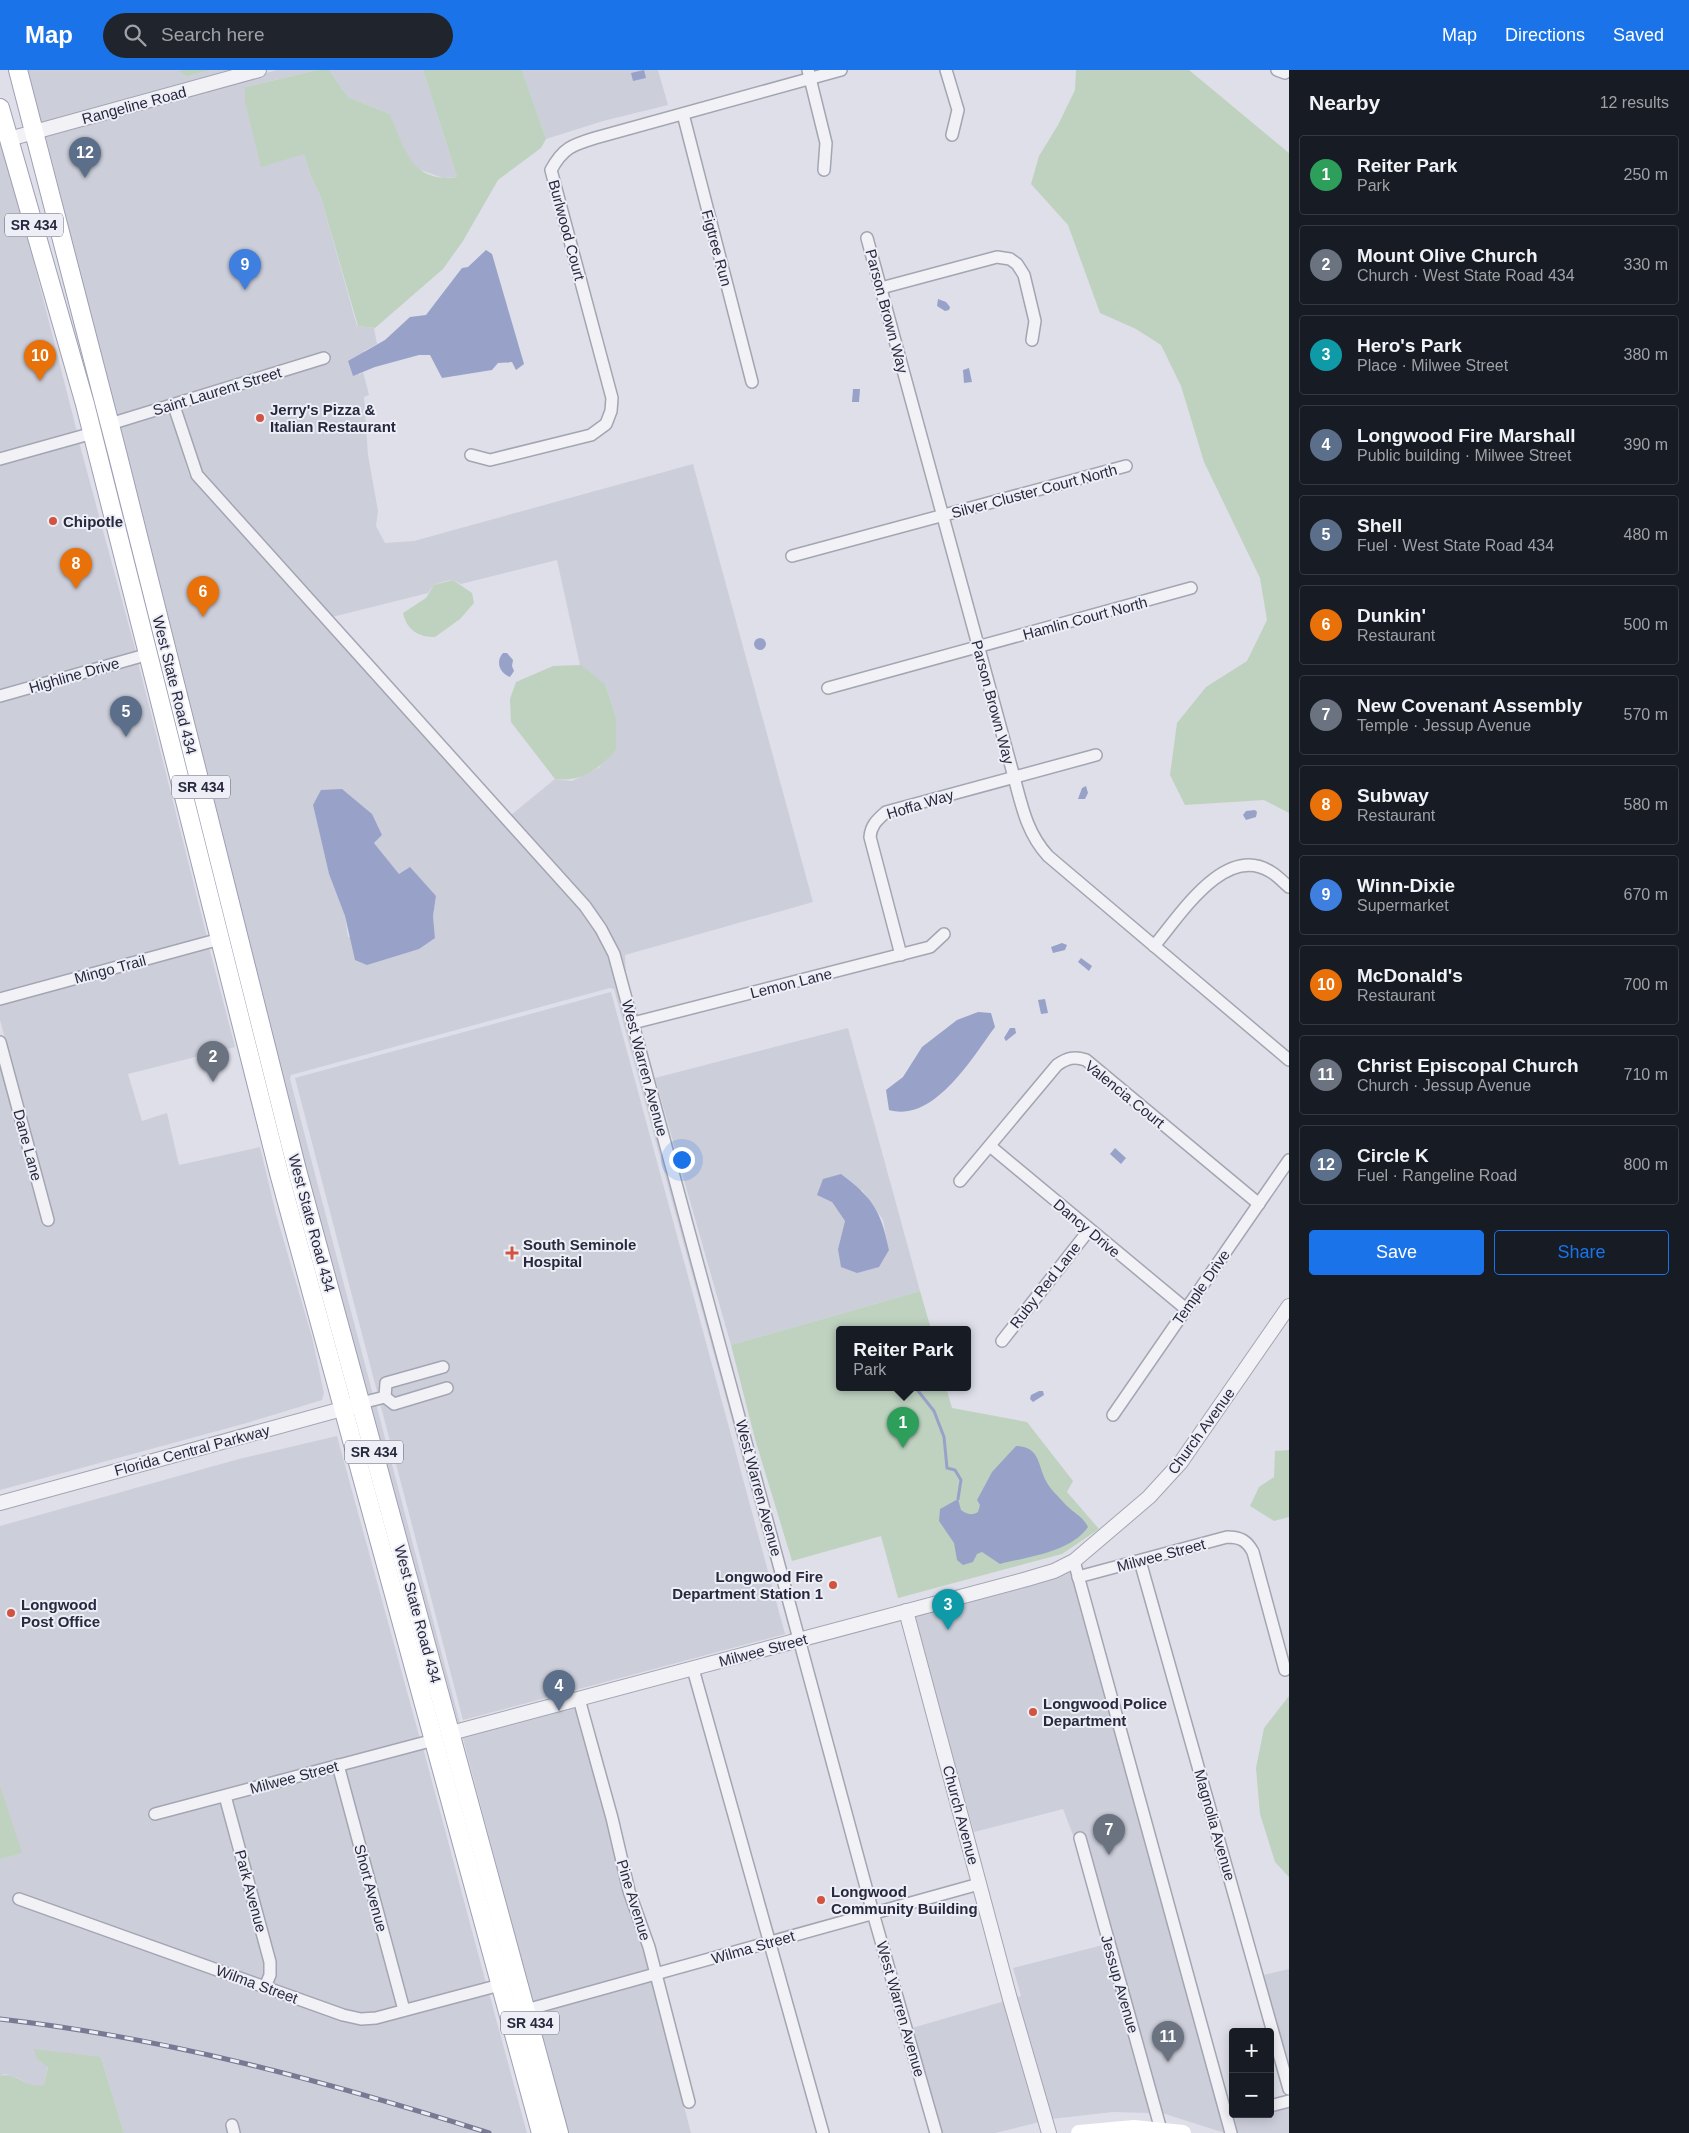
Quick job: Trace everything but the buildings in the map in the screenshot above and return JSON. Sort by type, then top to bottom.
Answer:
[{"type":"main road","name":"SR 434","points":[[18,70],[35,131]]},
{"type":"main road","name":"SR 434","points":[[0,108],[85,404]]},
{"type":"main road","name":"West State Road 434","points":[[35,131],[297,1170],[559,2133]]},
{"type":"main road","name":"West State Road 434","points":[[85,404],[279,1174],[541,2133]]},
{"type":"main road","points":[[85,404],[97,417],[110,424]]},
{"type":"main road","points":[[93,433],[104,439],[117,452]]},
{"type":"main road","points":[[212,906],[226,924],[238,932]]},
{"type":"main road","points":[[220,939],[230,944],[244,959]]},
{"type":"main road","points":[[426,1711],[437,1726],[450,1733]]},
{"type":"main road","points":[[434,1740],[460,1766]]},
{"type":"main road","points":[[1079,2133],[1116,2129],[1161,2130],[1183,2133]]},
{"type":"street","name":"Rangeline Road","points":[[9,139],[260,70]]},
{"type":"street","name":"Burlwood Court","points":[[471,455],[490,460],[591,435],[606,424],[611,411],[612,398],[551,170],[558,157],[570,146],[683,114],[809,74],[840,70]]},
{"type":"street","points":[[946,70],[958,110],[952,135]]},
{"type":"street","points":[[809,74],[826,143],[824,170]]},
{"type":"street","name":"Figtree Run","points":[[683,114],[752,382]]},
{"type":"street","name":"Parson Brown Way","points":[[867,238],[1027,824],[1039,846],[1289,1060]]},
{"type":"street","points":[[881,288],[997,257],[1010,259],[1017,264],[1024,275],[1035,321],[1032,340]]},
{"type":"street","name":"Saint Laurent Street","points":[[110,424],[174,406],[324,358]]},
{"type":"street","name":"West Warren Avenue","points":[[174,406],[197,475],[585,906],[601,929],[614,954],[873,1913],[936,2133]]},
{"type":"street","points":[[0,459],[93,433]]},
{"type":"street","name":"Silver Cluster Court North","points":[[792,556],[1126,466]]},
{"type":"street","name":"Hamlin Court North","points":[[828,688],[1191,588]]},
{"type":"street","name":"Highline Drive","points":[[0,696],[149,654]]},
{"type":"street","points":[[1014,777],[1096,755]]},
{"type":"street","name":"Hoffa Way","points":[[900,955],[870,837],[871,828],[886,812],[1014,777]]},
{"type":"street","points":[[1154,946],[1209,882],[1231,868],[1245,866],[1264,869],[1270,871],[1289,887]]},
{"type":"street","name":"Lemon Lane","points":[[632,1023],[930,947],[944,934]]},
{"type":"street","name":"Mingo Trail","points":[[0,999],[220,939]]},
{"type":"street","name":"Dane Lane","points":[[0,1042],[48,1220]]},
{"type":"street","name":"Valencia Court","points":[[960,1181],[1057,1066],[1065,1060],[1075,1057],[1086,1060],[1259,1204]]},
{"type":"street","name":"Dancy Drive","points":[[990,1146],[1186,1309]]},
{"type":"street","name":"Temple Drive","points":[[1113,1415],[1289,1160]]},
{"type":"street","name":"Ruby Red Lane","points":[[1002,1341],[1089,1230]]},
{"type":"street","name":"Church Avenue","points":[[1074,1561],[1149,1497],[1181,1462],[1289,1306]]},
{"type":"street","points":[[385,1397],[386,1383],[442,1367]]},
{"type":"street","name":"Florida Central Parkway","points":[[0,1503],[361,1403],[385,1397],[394,1404],[447,1388]]},
{"type":"street","name":"Milwee Street","points":[[1078,1577],[1228,1537],[1237,1537],[1244,1540],[1253,1552],[1285,1670]]},
{"type":"street","points":[[1074,1561],[1231,2133]]},
{"type":"street","name":"Milwee Street","points":[[450,1733],[1027,1579],[1054,1571],[1074,1561]]},
{"type":"street","name":"Magnolia Avenue","points":[[1140,1561],[1289,2089]]},
{"type":"street","name":"Church Avenue","points":[[906,1611],[979,1884],[1049,2133]]},
{"type":"street","points":[[693,1669],[823,2133]]},
{"type":"street","name":"Pine Avenue","points":[[579,1699],[630,1891],[649,1947],[688,2102]]},
{"type":"street","name":"Milwee Street","points":[[155,1814],[434,1740]]},
{"type":"street","name":"Short Avenue","points":[[338,1766],[404,2010]]},
{"type":"street","name":"Park Avenue","points":[[225,1796],[270,1962],[270,1975],[265,1987]]},
{"type":"street","name":"Jessup Avenue","points":[[1080,1838],[1161,2130]]},
{"type":"street","name":"Wilma Street","points":[[526,2010],[979,1884]]},
{"type":"street","name":"Wilma Street","points":[[19,1899],[347,2016],[361,2019],[376,2018],[500,1985]]},
{"type":"street","points":[[1274,2105],[1289,2101]]},
{"type":"shaded area","points":[[28,70],[178,70],[186,77],[210,70],[241,70],[42,124]]},
{"type":"shaded area","points":[[277,70],[317,70],[245,87],[304,154],[310,174],[321,198],[357,326],[374,328],[377,344],[364,351],[359,375],[363,372],[369,395],[364,397],[368,455],[378,511],[376,526],[385,543],[414,541],[693,464],[813,902],[625,955],[626,977],[619,952],[593,906],[511,815],[555,779],[572,781],[600,767],[616,717],[605,684],[580,665],[557,560],[461,584],[453,580],[446,581],[434,585],[428,593],[332,617],[202,472],[181,409],[331,361],[328,351],[117,417],[45,134]]},
{"type":"shaded area","points":[[329,70],[423,70],[457,177],[443,178],[418,169],[404,152],[390,114],[348,97]]},
{"type":"shaded area","points":[[522,70],[658,70],[668,105],[603,121],[546,139]]},
{"type":"shaded area","points":[[0,129],[77,432],[0,454]]},
{"type":"shaded area","points":[[170,412],[189,475],[581,909],[596,931],[609,956],[793,1637],[459,1726],[371,1406],[376,1404],[460,1723],[788,1637],[790,1632],[614,989],[610,988],[291,1075],[290,1079],[373,1395],[368,1396],[297,1140],[119,427]],"holes":[[[313,805],[382,835],[374,843],[399,874],[436,896],[433,916],[435,938],[348,937],[345,916],[329,874]]]},
{"type":"shaded area","points":[[79,442],[136,652],[0,690],[0,464]]},
{"type":"shaded area","points":[[138,662],[207,937],[0,994],[0,701]]},
{"type":"shaded area","points":[[209,947],[235,1047],[128,1074],[142,1121],[167,1113],[179,1165],[260,1147],[276,1214],[312,1337],[324,1393],[322,1400],[243,1424],[0,1490],[0,1063],[43,1225],[54,1223],[0,1020],[0,1004]]},
{"type":"shaded area","name":"South Seminole Hospital","points":[[611,992],[785,1634],[463,1720],[295,1078]]},
{"type":"shaded area","points":[[848,1028],[920,1291],[731,1345],[655,1078]],"holes":[[[862,1190],[883,1220],[889,1250],[838,1249],[845,1221],[832,1202]]]},
{"type":"shaded area","points":[[337,1436],[420,1739],[148,1811],[151,1820],[221,1802],[265,1963],[262,1981],[17,1893],[12,1902],[345,2021],[489,1993],[527,2133],[240,2133],[236,2119],[225,2121],[228,2133],[124,2133],[101,2057],[37,2059],[48,2066],[44,2084],[39,2086],[31,2086],[18,2078],[5,2074],[0,2076],[0,1859],[21,1853],[0,1785],[0,1526],[239,1459]]},
{"type":"shaded area","points":[[1070,1572],[1225,2133],[1162,2113],[1084,1832],[1073,1835],[1063,1809],[974,1832],[913,1615]]},
{"type":"shaded area","points":[[575,1705],[607,1819],[619,1873],[649,1971],[533,2003],[462,1735]]},
{"type":"shaded area","points":[[423,1748],[486,1983],[409,2004],[345,1769]]},
{"type":"shaded area","points":[[334,1772],[398,2007],[375,2013],[349,2011],[272,1984],[276,1975],[276,1961],[232,1799]]},
{"type":"shaded area","points":[[1103,1945],[1150,2113],[1113,2112],[1051,2119],[1016,1998],[1021,1996],[1013,1968]]},
{"type":"shaded area","points":[[1289,1969],[1289,2068],[1263,1975]]},
{"type":"shaded area","points":[[651,1980],[691,2133],[569,2133],[536,2012]]},
{"type":"shaded area","points":[[1005,2001],[1040,2122],[995,2133],[942,2133],[912,2028]]},
{"type":"shaded area","points":[[1289,2106],[1289,2133],[1237,2133],[1233,2118],[1274,2118],[1274,2110]]},
{"type":"green space","points":[[178,70],[210,70],[186,77]]},
{"type":"green space","points":[[317,70],[329,70],[348,97],[390,114],[405,150],[419,169],[429,175],[441,178],[457,177],[423,70],[522,70],[546,139],[541,148],[498,180],[463,241],[443,269],[375,328],[358,326],[321,198],[310,174],[304,154],[261,167],[245,102],[245,87]]},
{"type":"green space","points":[[1076,70],[1189,70],[1289,153],[1289,813],[1264,800],[1185,805],[1170,775],[1177,723],[1206,687],[1247,661],[1267,620],[1260,578],[1204,462],[1181,386],[1161,345],[1136,329],[1100,313],[1068,225],[1031,184],[1039,156],[1058,125],[1075,90]]},
{"type":"green space","points":[[453,580],[472,593],[474,603],[460,619],[435,637],[423,636],[410,628],[403,613],[426,598],[434,585]]},
{"type":"green space","points":[[581,665],[605,684],[616,717],[616,750],[589,773],[574,779],[555,779],[511,722],[510,699],[516,682],[553,666]]},
{"type":"green space","points":[[920,1291],[930,1326],[836,1326],[836,1391],[947,1391],[952,1408],[1027,1422],[1073,1481],[1067,1492],[1099,1529],[1062,1554],[898,1598],[881,1536],[792,1561],[755,1439],[731,1345]]},
{"type":"green space","points":[[1289,1450],[1289,1517],[1274,1521],[1250,1506],[1259,1487],[1274,1477],[1275,1451]]},
{"type":"green space","points":[[1289,1696],[1289,1877],[1275,1862],[1260,1814],[1256,1768],[1264,1728]]},
{"type":"green space","points":[[0,1785],[22,1853],[0,1859]]},
{"type":"green space","points":[[34,2049],[101,2057],[124,2133],[0,2133],[0,2076],[11,2076],[32,2085],[44,2084],[48,2067],[37,2059]]},
{"type":"water","points":[[644,70],[646,78],[633,81],[631,73]]},
{"type":"water","points":[[486,250],[492,254],[524,364],[516,370],[512,362],[498,363],[492,370],[442,378],[430,355],[419,355],[375,367],[353,376],[348,361],[385,340],[410,317],[426,315],[462,268],[468,267]]},
{"type":"water","points":[[938,299],[946,302],[950,307],[949,310],[945,311],[937,306]]},
{"type":"water","points":[[969,368],[972,382],[964,383],[963,370]]},
{"type":"water","points":[[853,389],[860,389],[859,402],[852,402]]},
{"type":"water","points":[[758,638],[762,638],[766,644],[762,650],[758,650],[754,646],[754,642]]},
{"type":"water","points":[[503,653],[507,653],[513,660],[512,666],[514,671],[510,677],[500,667],[499,660]]},
{"type":"water","points":[[1086,786],[1088,793],[1085,799],[1078,799],[1082,788]]},
{"type":"water","points":[[342,789],[372,814],[382,835],[374,843],[399,874],[410,867],[436,896],[433,916],[435,938],[419,949],[367,965],[355,960],[345,916],[329,874],[313,805],[321,790]]},
{"type":"water","points":[[1255,810],[1257,812],[1256,817],[1246,820],[1243,815],[1246,811]]},
{"type":"water","points":[[1062,943],[1067,945],[1065,950],[1053,953],[1051,947]]},
{"type":"water","points":[[1081,958],[1092,966],[1089,971],[1078,962]]},
{"type":"water","points":[[1045,999],[1048,1013],[1041,1014],[1038,1000]]},
{"type":"water","points":[[978,1012],[991,1013],[995,1027],[950,1085],[936,1098],[921,1107],[906,1111],[889,1110],[886,1090],[903,1077],[922,1047],[957,1020]]},
{"type":"water","points":[[1010,1028],[1015,1028],[1016,1033],[1006,1041],[1004,1038]]},
{"type":"water","points":[[1115,1148],[1126,1158],[1121,1164],[1110,1154]]},
{"type":"water","points":[[841,1174],[868,1198],[879,1215],[889,1250],[879,1267],[857,1273],[841,1267],[838,1249],[845,1221],[832,1202],[817,1195],[823,1179]]},
{"type":"water","points":[[1043,1391],[1044,1395],[1033,1402],[1030,1399],[1031,1395]]},
{"type":"water","points":[[1016,1446],[1030,1449],[1034,1453],[1050,1487],[1088,1527],[1071,1542],[1060,1548],[1035,1556],[1000,1564],[982,1552],[977,1554],[973,1562],[963,1565],[957,1560],[954,1543],[939,1521],[940,1509],[958,1499],[961,1510],[965,1513],[973,1514],[978,1512],[980,1505],[977,1500],[992,1472]]},
{"type":"waterway","points":[[918,1391],[934,1411],[944,1437],[947,1468],[955,1470],[961,1480],[958,1499]]},
{"type":"railway","points":[[0,2019],[63,2027],[125,2038],[247,2064],[368,2096],[489,2133]]},
{"type":"place","name":"Circle K","points":[[85,178]]},
{"type":"place","name":"Winn-Dixie","points":[[245,290]]},
{"type":"place","name":"McDonald's","points":[[40,381]]},
{"type":"place","name":"Jerry's Pizza & Italian Restaurant","points":[[260,418]]},
{"type":"place","name":"Chipotle","points":[[53,521]]},
{"type":"place","name":"Subway","points":[[76,589]]},
{"type":"place","name":"Dunkin'","points":[[203,617]]},
{"type":"place","name":"Shell","points":[[126,737]]},
{"type":"place","name":"Mount Olive Church","points":[[213,1082]]},
{"type":"place","name":"South Seminole Hospital","points":[[512,1253]]},
{"type":"place","name":"Reiter Park","points":[[903,1448]]},
{"type":"place","name":"Longwood Fire Department Station 1","points":[[833,1585]]},
{"type":"place","name":"Longwood Post Office","points":[[11,1613]]},
{"type":"place","name":"Hero's Park","points":[[948,1630]]},
{"type":"place","name":"Longwood Fire Marshall","points":[[559,1711]]},
{"type":"place","name":"Longwood Police Department","points":[[1033,1712]]},
{"type":"place","name":"New Covenant Assembly","points":[[1109,1855]]},
{"type":"place","name":"Longwood Community Building","points":[[821,1900]]},
{"type":"place","name":"Christ Episcopal Church","points":[[1168,2062]]}]
